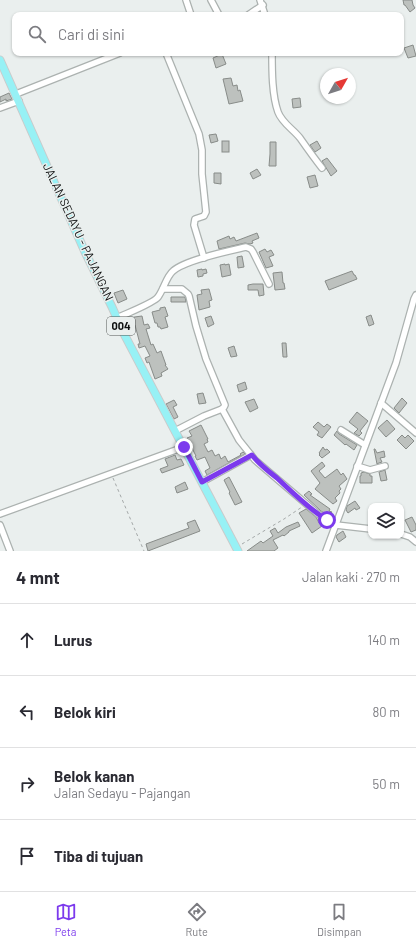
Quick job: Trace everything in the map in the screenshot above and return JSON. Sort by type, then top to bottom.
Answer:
[{"type":"main road","name":"JALAN SEDAYU - PAJANGAN","points":[[0,60],[123,332],[237,549]]},
{"type":"street","points":[[186,0],[190,12]]},
{"type":"street","points":[[211,0],[217,12]]},
{"type":"street","points":[[251,12],[262,2],[264,12]]},
{"type":"street","points":[[0,108],[17,98],[113,56]]},
{"type":"street","points":[[167,56],[196,125],[201,142],[206,212],[204,216],[195,219],[194,225],[204,258]]},
{"type":"street","points":[[272,56],[278,112],[282,119],[300,138],[322,168]]},
{"type":"street","points":[[117,318],[158,298],[169,275],[179,266],[246,247],[253,252],[269,284]]},
{"type":"street","points":[[163,289],[182,289],[188,294],[206,359],[225,405],[222,409],[175,430]]},
{"type":"street","points":[[326,551],[396,363],[416,294]]},
{"type":"street","points":[[381,403],[416,433]]},
{"type":"street","points":[[222,409],[239,440],[262,467],[318,514],[336,525],[368,529]]},
{"type":"street","points":[[341,430],[365,445]]},
{"type":"street","points":[[0,514],[184,447]]},
{"type":"street","points":[[202,482],[252,455]]},
{"type":"street","points":[[357,466],[370,470],[385,466]]},
{"type":"street","points":[[0,525],[10,551]]},
{"type":"street","points":[[404,535],[410,537],[416,542]]},
{"type":"path","points":[[111,474],[144,551]]},
{"type":"path","points":[[237,549],[306,504]]},
{"type":"building","points":[[403,0],[412,0],[415,8],[410,12],[404,5]]},
{"type":"building","points":[[413,45],[416,56],[408,58],[404,48]]},
{"type":"building","points":[[223,56],[226,64],[216,68],[213,58]]},
{"type":"building","points":[[231,78],[233,86],[237,85],[238,91],[240,90],[243,101],[229,104],[223,79]]},
{"type":"building","points":[[9,93],[12,99],[6,101],[6,99],[0,102],[0,97]]},
{"type":"building","points":[[300,98],[301,107],[293,108],[292,99]]},
{"type":"building","points":[[216,134],[218,141],[211,143],[209,135]]},
{"type":"building","points":[[222,141],[229,141],[229,152],[222,152]]},
{"type":"building","points":[[317,141],[321,148],[315,152],[310,145]]},
{"type":"building","points":[[270,142],[276,142],[276,166],[269,166]]},
{"type":"building","points":[[327,158],[337,171],[331,176],[322,161]]},
{"type":"building","points":[[257,169],[261,175],[253,179],[250,173]]},
{"type":"building","points":[[214,173],[221,173],[221,184],[214,183]]},
{"type":"building","points":[[315,175],[318,186],[310,188],[307,177]]},
{"type":"building","points":[[257,233],[259,238],[252,241],[253,243],[245,243],[219,249],[217,241],[229,236],[230,239],[234,237],[236,241]]},
{"type":"building","points":[[265,249],[267,252],[271,250],[274,255],[269,257],[273,266],[266,268],[259,252]]},
{"type":"building","points":[[242,256],[244,267],[238,268],[237,257]]},
{"type":"building","points":[[229,264],[231,275],[222,277],[220,265]]},
{"type":"building","points":[[206,269],[207,273],[198,277],[197,270]]},
{"type":"building","points":[[352,271],[357,279],[329,290],[325,281]]},
{"type":"building","points":[[282,272],[285,289],[275,290],[273,273]]},
{"type":"building","points":[[263,284],[264,295],[259,296],[258,290],[248,290],[248,285]]},
{"type":"building","points":[[209,289],[212,300],[209,301],[210,307],[199,310],[197,295],[202,294],[201,290]]},
{"type":"building","points":[[123,290],[127,299],[118,303],[114,293]]},
{"type":"building","points":[[171,297],[185,297],[186,302],[171,302]]},
{"type":"building","points":[[165,307],[168,316],[165,317],[168,327],[161,329],[158,327],[157,323],[155,323],[152,312]]},
{"type":"building","points":[[371,315],[374,324],[369,326],[366,317]]},
{"type":"building","points":[[142,316],[144,325],[148,324],[150,328],[146,329],[151,345],[153,344],[157,353],[161,351],[165,365],[168,369],[161,373],[162,376],[155,379],[149,362],[147,363],[145,358],[150,356],[145,346],[139,348],[138,344],[140,344],[135,325],[130,326],[127,318]]},
{"type":"building","points":[[211,316],[214,324],[208,327],[205,318]]},
{"type":"building","points":[[282,343],[286,343],[287,357],[283,357]]},
{"type":"building","points":[[234,346],[237,356],[231,357],[228,348]]},
{"type":"building","points":[[245,382],[247,389],[239,392],[237,385]]},
{"type":"building","points":[[203,393],[206,403],[199,404],[197,394]]},
{"type":"building","points":[[402,398],[407,403],[399,413],[394,408]]},
{"type":"building","points":[[254,399],[258,408],[250,412],[245,402]]},
{"type":"building","points":[[174,400],[177,405],[173,407],[178,417],[174,419],[166,404]]},
{"type":"building","points":[[357,412],[368,421],[360,431],[362,433],[359,436],[354,433],[358,429],[349,422]]},
{"type":"building","points":[[387,420],[395,429],[386,437],[378,428]]},
{"type":"building","points":[[318,422],[324,427],[327,424],[331,427],[322,438],[317,435],[319,432],[313,427]]},
{"type":"building","points":[[201,425],[208,439],[208,442],[204,444],[208,452],[212,450],[215,456],[219,454],[221,459],[225,456],[228,462],[241,455],[240,454],[243,452],[245,454],[207,475],[205,471],[210,468],[205,457],[197,460],[192,448],[190,449],[187,442],[189,441],[187,438],[192,436],[189,431]]},
{"type":"building","points":[[337,431],[339,434],[357,445],[354,450],[346,444],[345,445],[334,435]]},
{"type":"building","points":[[402,435],[405,438],[408,435],[414,441],[406,449],[397,440]]},
{"type":"building","points":[[323,447],[325,450],[327,449],[330,452],[322,458],[319,453]]},
{"type":"building","points":[[374,449],[377,453],[384,451],[385,457],[380,458],[382,462],[377,464]]},
{"type":"building","points":[[175,455],[177,460],[181,459],[184,465],[162,473],[160,469],[168,466],[165,459]]},
{"type":"building","points":[[322,462],[325,466],[319,471],[325,478],[337,469],[341,475],[343,473],[347,479],[339,486],[341,489],[339,491],[340,493],[335,498],[337,501],[333,504],[315,489],[320,483],[311,471]]},
{"type":"building","points":[[385,470],[387,480],[381,481],[379,472]]},
{"type":"building","points":[[364,472],[372,476],[372,483],[360,483],[361,473]]},
{"type":"building","points":[[229,477],[242,502],[235,505],[224,480]]},
{"type":"building","points":[[185,482],[188,489],[177,493],[175,487]]},
{"type":"building","points":[[309,491],[312,494],[310,495],[330,509],[329,511],[332,512],[329,516],[321,511],[304,495]]},
{"type":"building","points":[[355,501],[360,508],[356,510],[355,508],[348,513],[346,510],[347,506]]},
{"type":"building","points":[[306,509],[316,517],[322,526],[312,533],[299,513]]},
{"type":"building","points":[[412,517],[416,525],[416,530],[411,532],[405,520]]},
{"type":"building","points":[[195,520],[200,531],[148,551],[146,544],[189,528],[187,523]]},
{"type":"building","points":[[298,522],[300,526],[289,531],[284,536],[283,535],[273,540],[278,548],[274,551],[247,551],[261,541],[263,543],[273,536],[270,531],[275,528],[278,533],[286,527]]},
{"type":"building","points":[[343,531],[346,537],[339,542],[336,537]]},
{"type":"route","points":[[184,447],[202,482],[252,455],[262,467],[327,520]]}]
